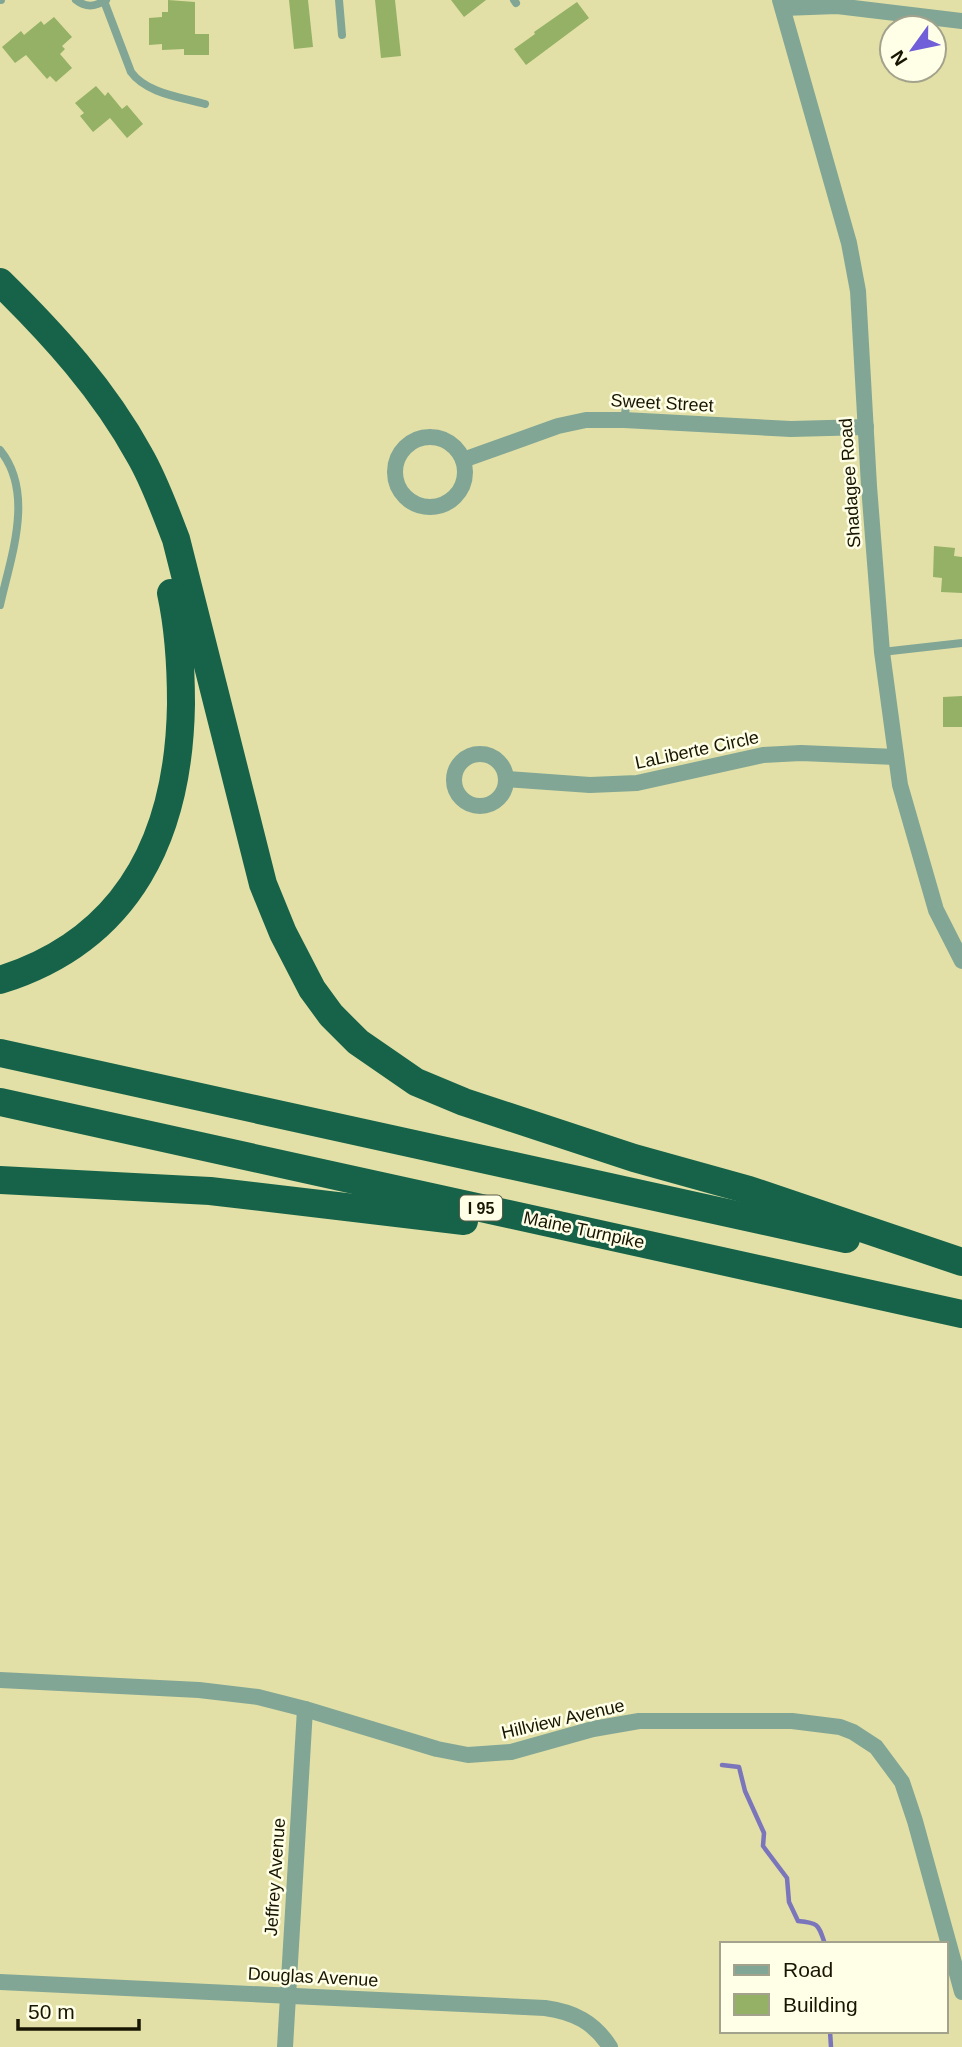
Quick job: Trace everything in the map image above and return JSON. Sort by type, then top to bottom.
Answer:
[{"type":"highway","points":[[0,282],[48,330],[92,384],[126,433],[154,485],[176,539],[263,884],[297,963],[331,1015],[358,1042],[396,1069],[416,1082],[455,1098],[634,1158],[748,1190],[962,1264]]},
{"type":"highway","points":[[0,295],[73,381],[116,447],[143,496],[159,542],[176,614],[181,687],[178,756],[171,794],[154,849],[142,871],[104,919],[76,942],[47,960],[0,980]]},
{"type":"highway","points":[[0,1054],[962,1264]]},
{"type":"highway","name":"Maine Turnpike","points":[[0,1102],[962,1314]]},
{"type":"highway","points":[[0,1180],[114,1184],[259,1196],[655,1246]]},
{"type":"street","points":[[782,4],[837,6],[962,22]]},
{"type":"street","name":"Shadagee Road","points":[[782,4],[853,262],[861,327],[882,652],[906,811],[928,887],[944,929],[962,961]]},
{"type":"street","name":"Sweet Street","points":[[463,460],[573,422],[594,419],[791,429],[866,428]]},
{"type":"street","points":[[431,437],[451,443],[463,460],[464,481],[460,490],[453,498],[434,507],[414,503],[399,488],[395,468],[403,449],[421,438],[431,437]]},
{"type":"street","name":"LaLiberte Circle","points":[[506,779],[590,785],[638,783],[763,755],[801,753],[896,757]]},
{"type":"street","name":"Hillview Avenue","points":[[0,1680],[199,1690],[258,1697],[437,1749],[468,1755],[511,1752],[593,1729],[639,1721],[792,1721],[824,1724],[853,1732],[876,1747],[902,1782],[962,1992]]},
{"type":"street","name":"Jeffrey Avenue","points":[[285,2047],[305,1709]]},
{"type":"street","name":"Douglas Avenue","points":[[0,1982],[552,2009],[580,2017],[598,2031],[610,2047]]},
{"type":"lane","points":[[76,0],[93,6],[105,1],[136,79],[153,89],[205,104]]},
{"type":"lane","points":[[339,0],[342,35]]},
{"type":"lane","points":[[625,420],[627,401]]},
{"type":"lane","points":[[0,450],[16,476],[18,505],[15,538],[0,605]]},
{"type":"lane","points":[[882,652],[962,643]]},
{"type":"building","points":[[168,0],[195,2],[195,34],[209,34],[209,55],[184,55],[184,49],[162,50],[162,44],[149,45],[149,18],[162,17],[162,12],[168,12]]},
{"type":"building","points":[[289,0],[308,0],[313,47],[294,49]]},
{"type":"building","points":[[375,0],[395,0],[401,56],[381,58]]},
{"type":"building","points":[[451,0],[486,0],[464,17]]},
{"type":"building","points":[[577,2],[589,18],[526,65],[514,49]]},
{"type":"building","points":[[54,17],[72,37],[62,46],[65,49],[60,54],[72,68],[56,82],[50,76],[47,79],[26,55],[15,63],[2,47],[21,31],[24,35],[41,21],[44,25]]},
{"type":"building","points":[[96,86],[105,96],[108,92],[122,109],[127,105],[143,124],[127,138],[110,118],[93,132],[80,116],[84,113],[75,103]]},
{"type":"building","points":[[934,546],[955,548],[954,556],[962,557],[962,593],[941,592],[942,578],[933,577]]},
{"type":"building","points":[[962,696],[962,727],[943,727],[943,697]]},
{"type":"waterway","points":[[722,1765],[739,1767],[745,1791],[764,1833],[763,1846],[787,1878],[789,1902],[798,1921],[817,1926],[824,1942]]},
{"type":"waterway","points":[[830,2033],[831,2047]]}]
